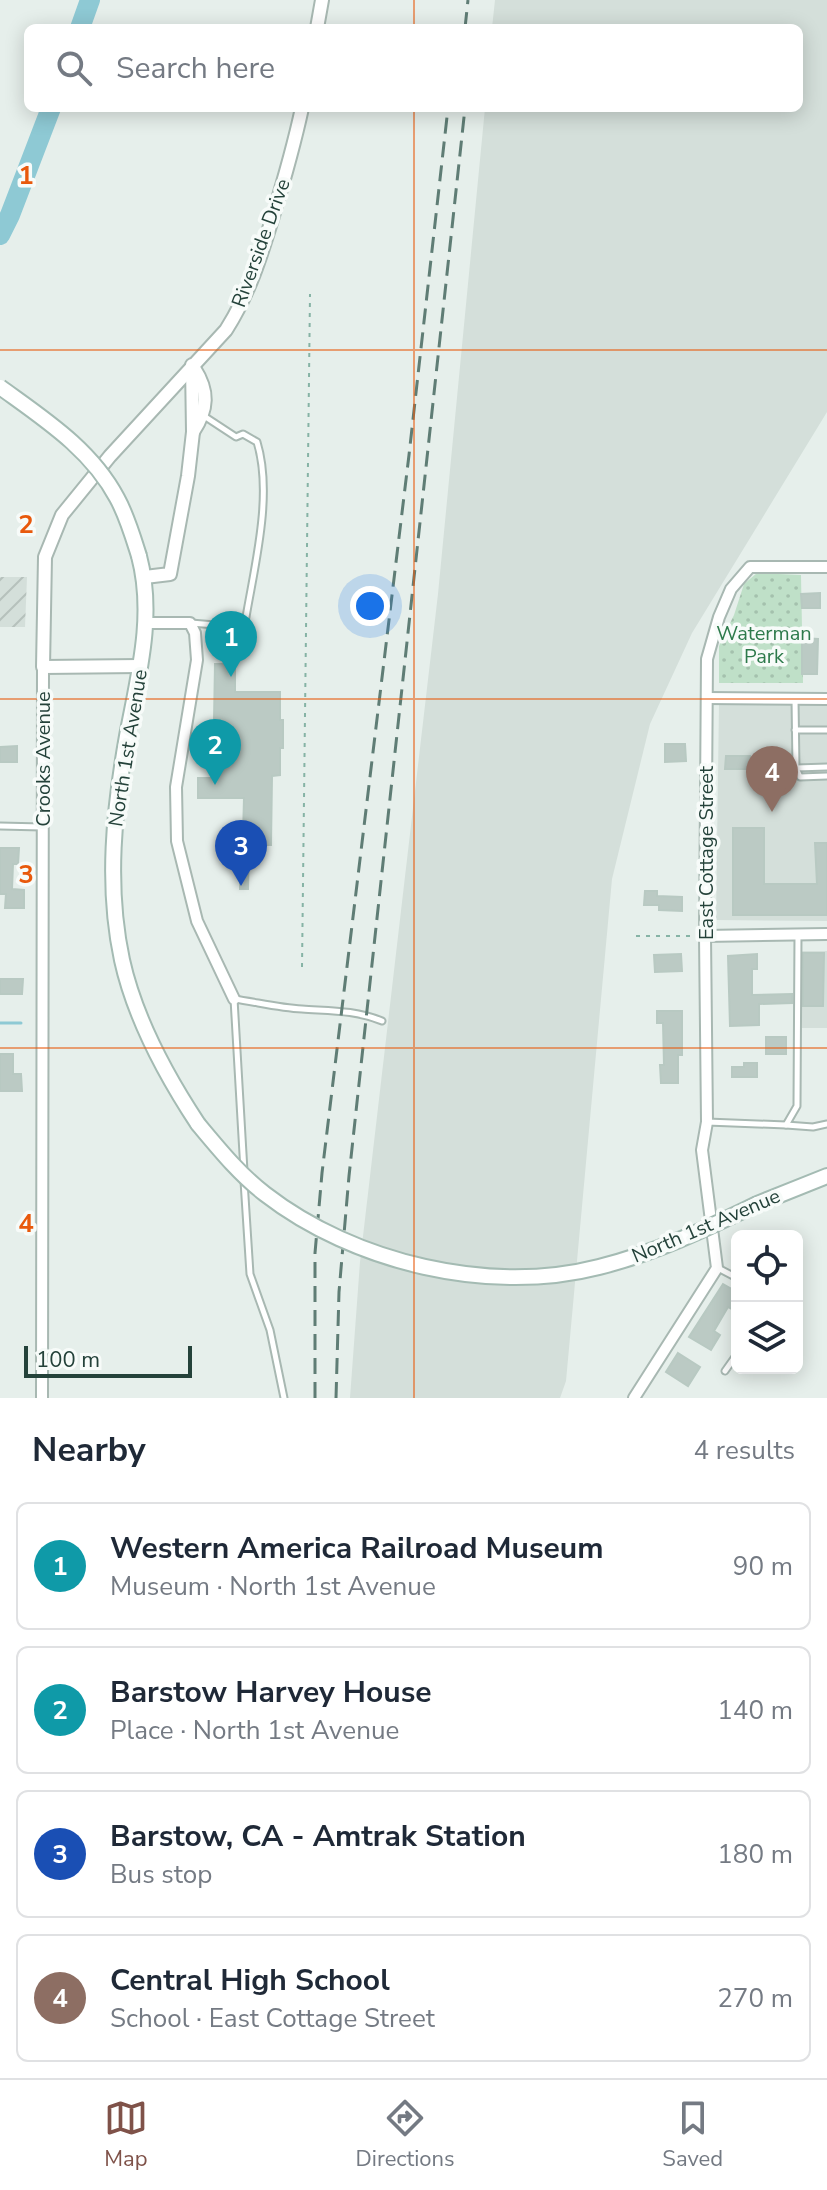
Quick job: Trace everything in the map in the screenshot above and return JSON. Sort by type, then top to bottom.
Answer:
[{"type":"main road","name":"North 1st Avenue","points":[[0,387],[69,438],[101,473],[123,509],[139,556],[145,577],[146,623],[118,788],[114,867],[122,959],[134,1001],[175,1090],[228,1160],[263,1193],[308,1223],[379,1254],[451,1271],[526,1277],[597,1268],[676,1243],[757,1204],[827,1176]]},
{"type":"street","points":[[318,24],[322,0]]},
{"type":"street","name":"Riverside Drive","points":[[192,365],[226,330],[249,289],[293,151],[301,112]]},
{"type":"street","points":[[192,365],[202,381],[204,416],[193,432]]},
{"type":"street","points":[[145,577],[170,574],[193,432],[192,365]]},
{"type":"street","name":"Crooks Avenue","points":[[42,1398],[45,557],[62,515],[192,365]]},
{"type":"street","name":"East Cottage Street","points":[[717,1268],[702,1150],[707,1122],[707,659],[731,589],[750,567],[827,567]]},
{"type":"street","points":[[146,623],[190,623],[195,633],[197,660],[176,787],[177,841],[197,921],[234,999]]},
{"type":"street","points":[[43,667],[140,666]]},
{"type":"street","points":[[707,698],[827,699]]},
{"type":"street","points":[[705,936],[827,934]]},
{"type":"street","points":[[634,1398],[717,1268]]},
{"type":"lane","points":[[190,623],[239,627],[246,617],[262,517],[262,458],[257,442],[243,434],[236,437],[204,416]]},
{"type":"lane","points":[[795,698],[796,768],[800,777],[827,776]]},
{"type":"lane","points":[[795,730],[827,730]]},
{"type":"lane","points":[[796,768],[827,767]]},
{"type":"lane","points":[[0,826],[43,827]]},
{"type":"lane","points":[[786,1125],[797,1106],[798,934]]},
{"type":"lane","points":[[284,1398],[270,1330],[250,1274],[234,999],[300,1009],[342,1010],[382,1021]]},
{"type":"lane","points":[[707,1122],[813,1127],[827,1124]]},
{"type":"lane","points":[[717,1268],[731,1275]]},
{"type":"lane","points":[[725,1371],[731,1362]]},
{"type":"path","points":[[302,967],[310,294]]},
{"type":"path","points":[[636,936],[705,936]]},
{"type":"shaded area","points":[[495,0],[827,0],[827,412],[692,633],[650,724],[612,879],[566,1381],[560,1398],[350,1398],[360,1262],[438,594],[485,112],[803,112],[803,24],[492,24]]},
{"type":"shaded area","points":[[0,577],[27,577],[25,627],[0,627]]},
{"type":"shaded area","points":[[719,704],[827,705],[827,921],[716,920]]},
{"type":"shaded area","points":[[801,951],[827,951],[827,1028],[802,1028]]},
{"type":"green space","name":"Waterman Park","points":[[757,573],[801,575],[803,683],[719,683],[719,646],[744,584]]},
{"type":"building","points":[[820,593],[820,608],[802,608],[801,594]]},
{"type":"building","points":[[802,638],[818,639],[817,674],[802,674]]},
{"type":"building","points":[[215,664],[235,664],[235,692],[280,692],[283,748],[280,748],[280,775],[272,776],[271,845],[249,845],[248,889],[240,889],[244,798],[198,798],[198,778],[213,778]]},
{"type":"building","points":[[665,744],[685,744],[686,761],[665,762]]},
{"type":"building","points":[[17,746],[17,762],[0,762],[0,747]]},
{"type":"building","points":[[726,756],[750,756],[750,769],[725,769]]},
{"type":"building","points":[[733,828],[764,828],[764,884],[817,884],[815,843],[827,843],[827,915],[733,915]]},
{"type":"building","points":[[0,848],[19,848],[18,864],[13,864],[12,889],[24,890],[24,908],[5,908],[6,894],[0,894]]},
{"type":"building","points":[[645,891],[657,891],[657,896],[682,897],[682,911],[659,910],[659,905],[644,905]]},
{"type":"building","points":[[803,953],[824,953],[823,1006],[803,1006]]},
{"type":"building","points":[[681,954],[682,971],[655,972],[654,955]]},
{"type":"building","points":[[757,954],[757,969],[752,969],[752,995],[792,994],[792,1003],[759,1004],[759,1025],[730,1026],[728,956]]},
{"type":"building","points":[[0,979],[23,979],[22,994],[0,994]]},
{"type":"building","points":[[657,1011],[682,1011],[682,1055],[678,1055],[678,1083],[661,1083],[663,1023],[657,1023]]},
{"type":"building","points":[[766,1037],[786,1037],[786,1054],[766,1054]]},
{"type":"building","points":[[0,1054],[13,1054],[13,1074],[21,1074],[22,1091],[0,1091]]},
{"type":"building","points":[[744,1063],[757,1063],[757,1077],[732,1077],[732,1067],[744,1067]]},
{"type":"building","points":[[723,1284],[731,1289],[731,1309],[728,1307],[714,1331],[720,1335],[711,1350],[689,1337]]},
{"type":"building","points":[[678,1353],[700,1367],[688,1386],[666,1372]]},
{"type":"waterway","points":[[81,24],[90,0]]},
{"type":"waterway","points":[[0,235],[49,112]]},
{"type":"waterway","points":[[0,1023],[21,1023]]},
{"type":"railway","points":[[465,24],[468,0]]},
{"type":"railway","points":[[315,1398],[315,1253],[322,1173],[448,112]]},
{"type":"railway","points":[[336,1398],[339,1292],[349,1176],[465,112]]},
{"type":"place","name":"Western America Railroad Museum","points":[[231,677]]},
{"type":"place","name":"Barstow Harvey House","points":[[215,785]]},
{"type":"place","name":"Central High School","points":[[772,812]]},
{"type":"place","name":"Barstow, CA - Amtrak Station","points":[[241,886]]}]
